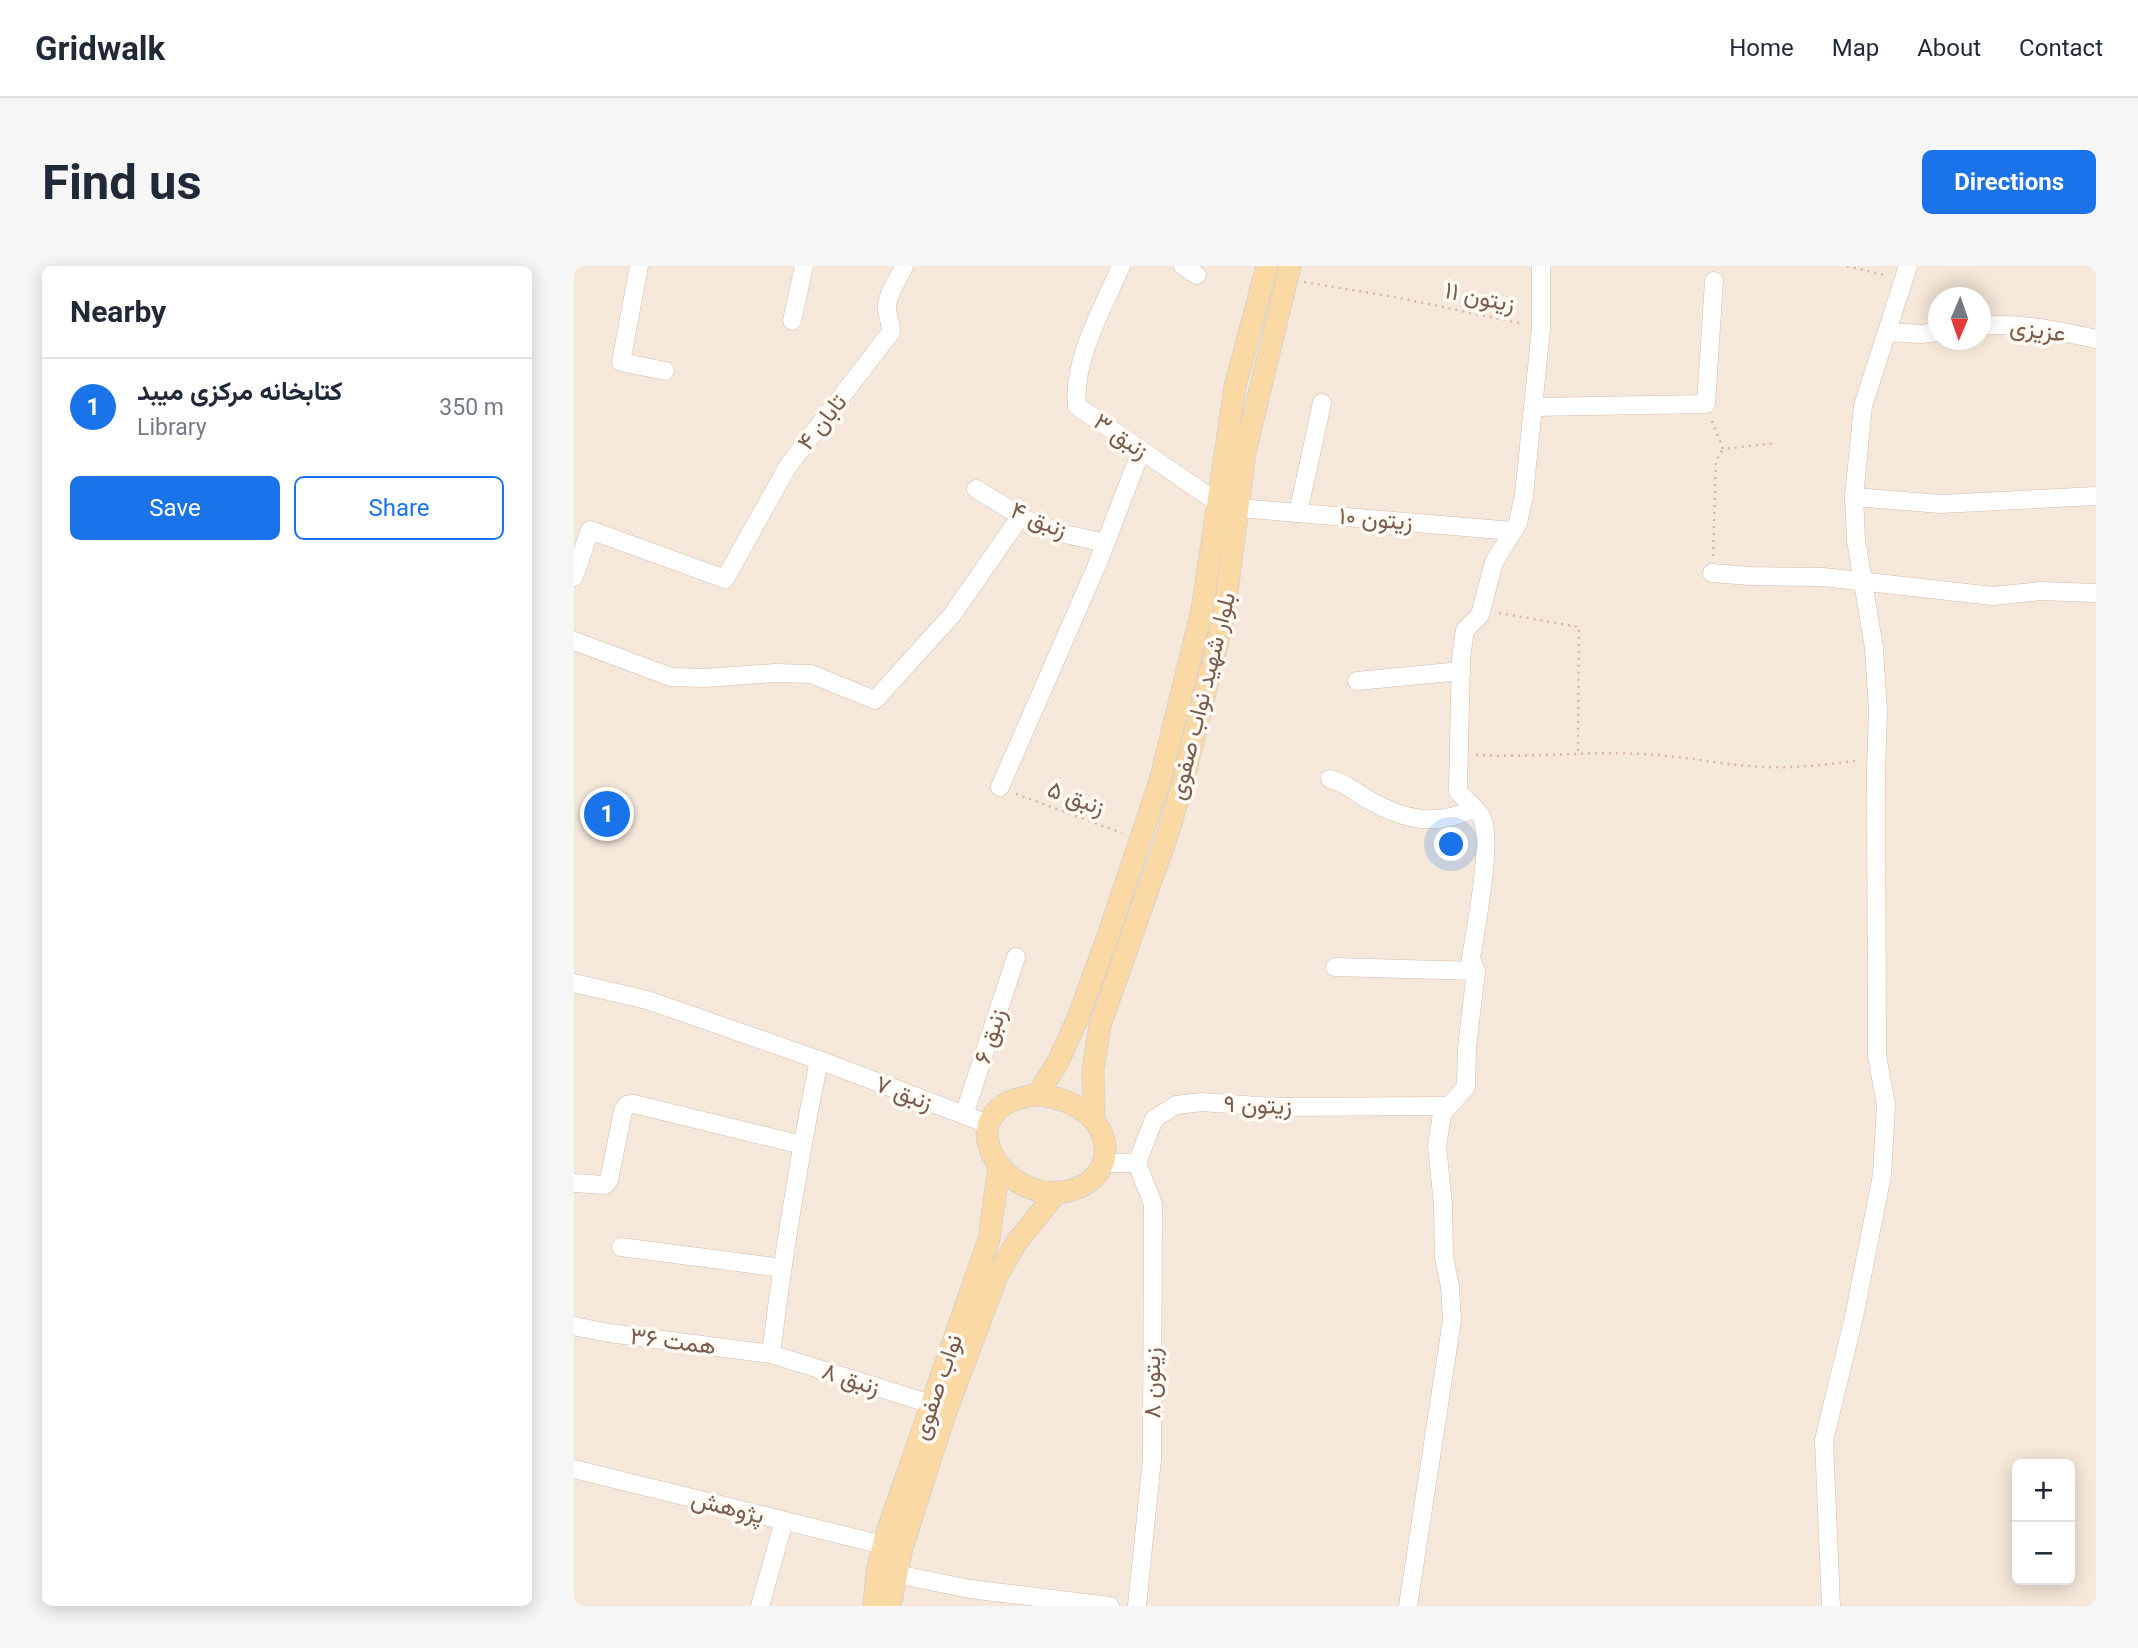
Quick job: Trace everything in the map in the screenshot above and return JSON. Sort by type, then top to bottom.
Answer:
[{"type":"main road","name":"بلوار شهید نواب صفوی","points":[[1094,1120],[1093,1070],[1100,1025],[1167,836],[1224,616],[1239,508],[1235,387],[1267,266]]},
{"type":"main road","name":"بلوار شهید نواب صفوی","points":[[1037,1095],[1058,1062],[1078,1018],[1160,780],[1202,610],[1218,503],[1288,272]]},
{"type":"main road","points":[[1037,1095],[1061,1099],[1084,1111],[1094,1120],[1107,1147],[1105,1163],[1097,1176],[1085,1186],[1071,1191],[1032,1188],[1010,1177],[991,1155],[987,1140],[988,1125],[996,1111],[1009,1101],[1037,1095]]},
{"type":"main road","name":"نواب صفوی","points":[[890,1606],[931,1405],[989,1240],[999,1167]]},
{"type":"main road","name":"نواب صفوی","points":[[874,1606],[883,1545],[944,1417],[997,1276],[1016,1243],[1057,1192]]},
{"type":"street","points":[[639,266],[621,362],[665,371]]},
{"type":"street","points":[[792,321],[804,266]]},
{"type":"street","name":"تابان ۴","points":[[574,577],[590,530],[725,579],[788,466],[891,332],[888,298],[904,266]]},
{"type":"street","name":"زنبق ۳","points":[[1121,266],[1083,356],[1075,388],[1077,406],[1218,503]]},
{"type":"street","points":[[1408,1606],[1452,1320],[1450,1287],[1444,1257],[1443,1205],[1437,1146],[1442,1114],[1446,1106],[1456,1100],[1466,1087],[1467,1048],[1476,971],[1471,959],[1483,875],[1486,831],[1481,816],[1458,792],[1461,671],[1465,630],[1480,615],[1494,562],[1518,523],[1524,495],[1541,328],[1541,266]]},
{"type":"street","points":[[1831,1606],[1824,1440],[1854,1317],[1882,1175],[1886,1105],[1877,1056],[1878,711],[1874,648],[1856,540],[1854,496],[1863,406],[1906,273]]},
{"type":"street","points":[[1533,407],[1706,404],[1714,281]]},
{"type":"street","name":"عزیزی","points":[[1991,325],[2057,331],[2096,339]]},
{"type":"street","points":[[1887,332],[1928,333]]},
{"type":"street","points":[[1298,513],[1322,403]]},
{"type":"street","points":[[1000,787],[1105,543],[1141,451]]},
{"type":"street","name":"زنبق ۴","points":[[976,489],[1021,516],[1061,533],[1105,543]]},
{"type":"street","points":[[1854,496],[1941,504],[2096,496]]},
{"type":"street","name":"زیتون ۱۰","points":[[1239,508],[1513,531]]},
{"type":"street","points":[[574,641],[671,677],[811,674],[875,700],[952,615],[1021,516]]},
{"type":"street","points":[[1712,573],[1823,577],[1993,596],[2041,591],[2096,593]]},
{"type":"street","points":[[1357,681],[1461,671]]},
{"type":"street","points":[[1330,779],[1344,783],[1366,799],[1406,818],[1455,818],[1474,809]]},
{"type":"street","name":"زنبق ۶","points":[[964,1115],[1016,957]]},
{"type":"street","points":[[1335,967],[1476,971]]},
{"type":"street","name":"زنبق ۷","points":[[574,983],[679,1011],[819,1060],[988,1125]]},
{"type":"street","points":[[771,1354],[802,1145],[819,1060]]},
{"type":"street","name":"زیتون ۹","points":[[1137,1163],[1154,1119],[1176,1105],[1202,1102],[1273,1107],[1446,1106]]},
{"type":"street","points":[[574,1183],[605,1185],[609,1180],[623,1111],[627,1105],[634,1104],[802,1145]]},
{"type":"street","points":[[1105,1163],[1137,1163]]},
{"type":"street","name":"زیتون ۸","points":[[1137,1163],[1153,1203],[1152,1459],[1137,1606]]},
{"type":"street","points":[[621,1247],[782,1268]]},
{"type":"street","name":"همت ۳۶","points":[[574,1326],[771,1354]]},
{"type":"street","name":"زنبق ۸","points":[[771,1354],[931,1405]]},
{"type":"street","name":"پژوهش","points":[[574,1469],[883,1545]]},
{"type":"street","points":[[760,1606],[785,1521]]},
{"type":"street","points":[[896,1574],[970,1589],[1110,1606]]},
{"type":"path","points":[[1847,266],[1906,273]]},
{"type":"path","name":"زیتون ۱۱","points":[[1288,272],[1541,328]]},
{"type":"path","points":[[1706,404],[1723,449]]},
{"type":"path","points":[[1723,449],[1776,443]]},
{"type":"path","points":[[1712,573],[1716,461],[1723,449]]},
{"type":"path","points":[[1482,610],[1579,627],[1578,753]]},
{"type":"path","points":[[1459,754],[1512,757],[1578,753],[1642,754],[1765,767],[1823,765],[1876,757]]},
{"type":"path","name":"زنبق ۵","points":[[1000,787],[1057,811],[1141,840]]},
{"type":"shaded area","points":[[574,266],[2096,266],[2096,1606],[574,1606]]},
{"type":"place","name":"کتابخانه مرکزی میبد","points":[[607,814]]}]
